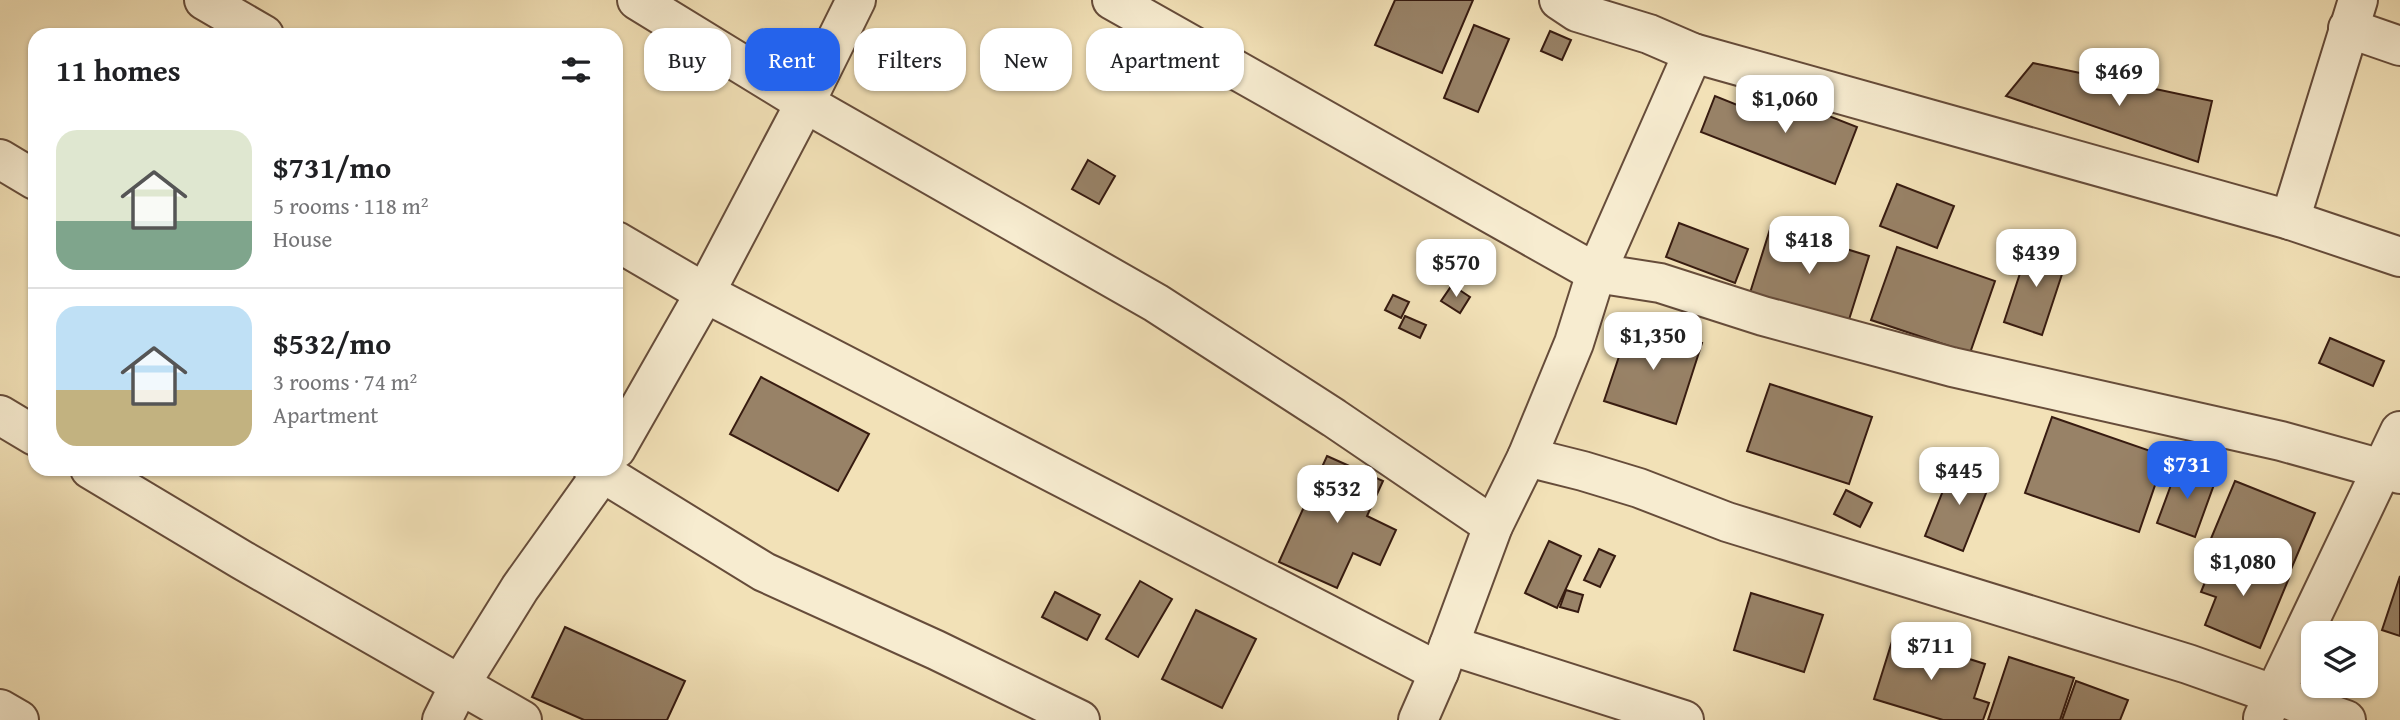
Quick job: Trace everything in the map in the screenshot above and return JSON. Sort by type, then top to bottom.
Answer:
[{"type":"street","points":[[204,0],[252,28]]},
{"type":"street","points":[[638,0],[805,103],[1156,303],[1334,418],[1493,526]]},
{"type":"street","points":[[623,433],[705,293],[856,0]]},
{"type":"street","points":[[1112,0],[1596,273],[1660,283],[1763,316],[1952,367],[2281,441],[2391,472]]},
{"type":"street","points":[[1559,0],[1577,12],[1649,34],[1692,53],[2290,220],[2400,257]]},
{"type":"street","points":[[2290,220],[2353,14],[2400,46]]},
{"type":"street","points":[[1418,720],[1493,526],[1527,457],[1574,343],[1596,273],[1692,53]]},
{"type":"street","points":[[0,159],[28,176]]},
{"type":"street","points":[[623,245],[705,293],[1444,658],[1684,720]]},
{"type":"street","points":[[0,415],[28,432]]},
{"type":"street","points":[[2267,708],[2391,472],[2400,432]]},
{"type":"street","points":[[1527,457],[1639,488],[1727,522],[2188,664],[2267,708],[2346,720]]},
{"type":"street","points":[[102,476],[459,686],[522,720]]},
{"type":"street","points":[[442,720],[459,686],[520,588],[596,476]]},
{"type":"street","points":[[620,476],[764,572],[936,650],[1080,720]]},
{"type":"street","points":[[0,709],[19,720]]},
{"type":"building","points":[[1395,0],[1473,0],[1442,73],[1375,45]]},
{"type":"building","points":[[1474,25],[1509,39],[1478,112],[1444,98]]},
{"type":"building","points":[[1550,31],[1571,40],[1562,60],[1541,51]]},
{"type":"building","points":[[2033,63],[2212,101],[2198,162],[2006,96]]},
{"type":"building","points":[[1775,95],[1857,127],[1835,184],[1701,132],[1715,96],[1767,117]]},
{"type":"building","points":[[1088,160],[1115,176],[1099,204],[1072,189]]},
{"type":"building","points":[[1897,184],[1954,206],[1937,248],[1880,226]]},
{"type":"building","points":[[1679,223],[1748,249],[1735,283],[1666,257]]},
{"type":"building","points":[[1771,226],[1869,256],[1847,326],[1749,296]]},
{"type":"building","points":[[2030,243],[2068,256],[2042,335],[2004,322]]},
{"type":"building","points":[[1897,247],[1995,281],[1970,353],[1871,320]]},
{"type":"building","points":[[1452,285],[1470,297],[1460,313],[1441,301]]},
{"type":"building","points":[[1393,295],[1409,302],[1401,318],[1385,310]]},
{"type":"building","points":[[1405,316],[1426,325],[1420,338],[1399,328]]},
{"type":"building","points":[[1631,321],[1702,343],[1676,424],[1604,401]]},
{"type":"building","points":[[2330,338],[2384,361],[2373,386],[2319,363]]},
{"type":"building","points":[[761,377],[869,434],[838,491],[730,434]]},
{"type":"building","points":[[1770,384],[1872,417],[1849,484],[1747,451]]},
{"type":"building","points":[[2052,417],[2165,456],[2139,532],[2025,493]]},
{"type":"building","points":[[1327,456],[1383,481],[1367,516],[1396,530],[1380,565],[1353,553],[1337,588],[1279,562]]},
{"type":"building","points":[[1954,463],[1992,478],[1963,551],[1925,536]]},
{"type":"building","points":[[2178,466],[2216,479],[2195,537],[2157,523]]},
{"type":"building","points":[[2235,481],[2315,513],[2289,574],[2210,541]]},
{"type":"building","points":[[1846,490],[1872,503],[1860,527],[1834,514]]},
{"type":"building","points":[[1549,541],[1581,556],[1557,608],[1525,593]]},
{"type":"building","points":[[1599,549],[1615,556],[1600,587],[1584,580]]},
{"type":"building","points":[[2218,550],[2289,578],[2260,648],[2205,625],[2216,597],[2201,592]]},
{"type":"building","points":[[2400,576],[2400,636],[2382,630]]},
{"type":"building","points":[[1140,581],[1172,599],[1138,657],[1106,639]]},
{"type":"building","points":[[1566,590],[1583,595],[1578,612],[1560,607]]},
{"type":"building","points":[[1055,592],[1100,615],[1087,640],[1042,617]]},
{"type":"building","points":[[1751,593],[1823,615],[1804,672],[1734,650]]},
{"type":"building","points":[[1196,610],[1256,639],[1222,708],[1162,679]]},
{"type":"building","points":[[565,627],[685,681],[667,720],[584,720],[532,697]]},
{"type":"building","points":[[1894,635],[1985,664],[1974,698],[1989,703],[1983,720],[1943,720],[1874,699]]},
{"type":"building","points":[[2009,657],[2074,678],[2060,720],[1988,720]]},
{"type":"building","points":[[2076,681],[2128,700],[2120,720],[2062,720]]}]
